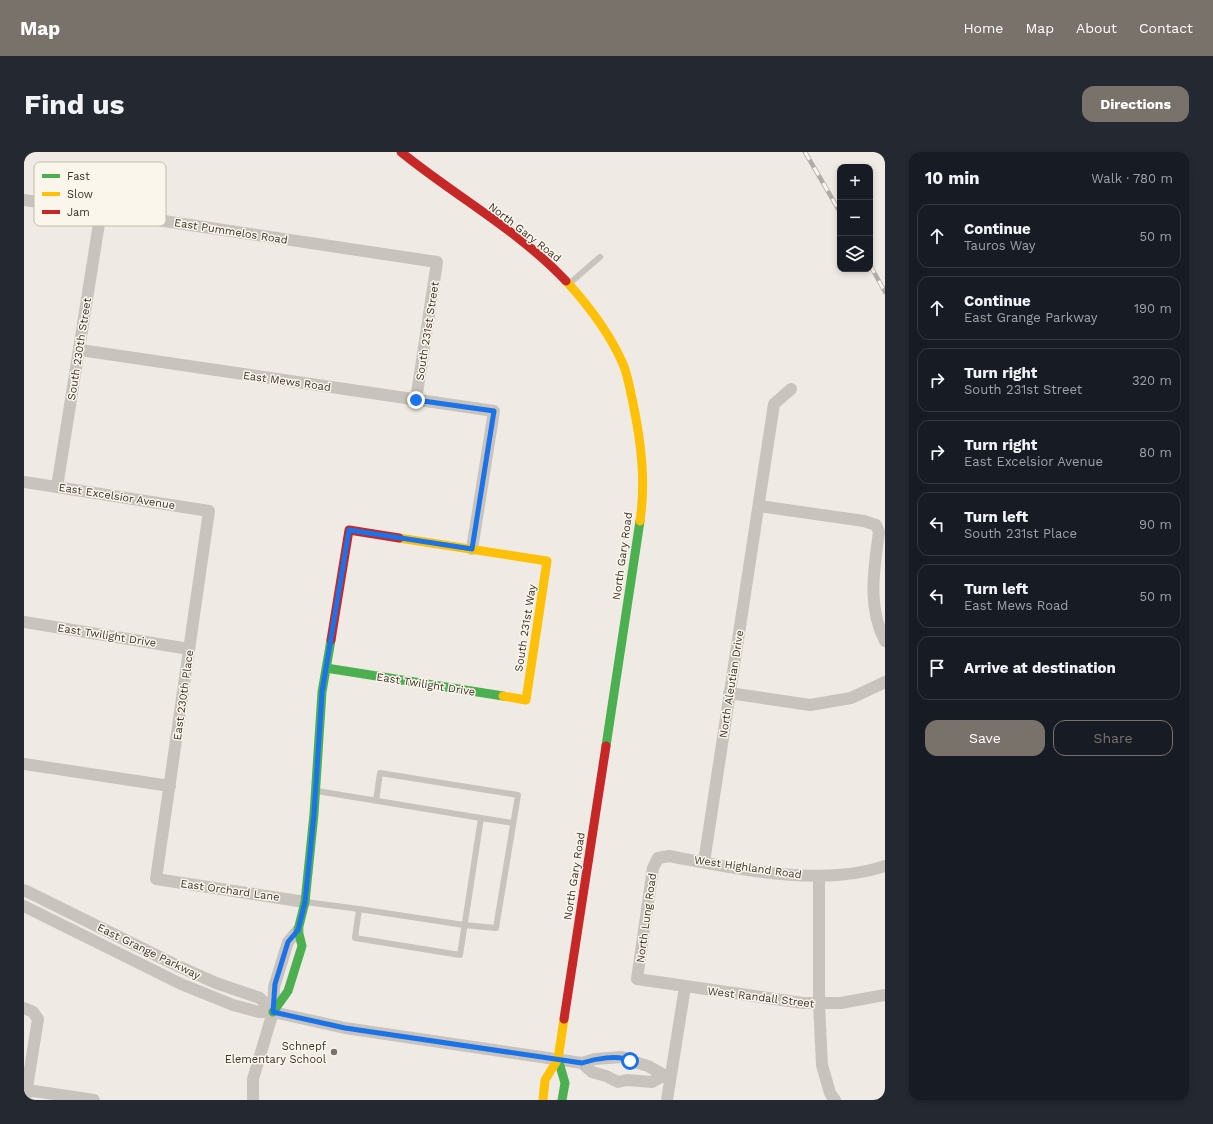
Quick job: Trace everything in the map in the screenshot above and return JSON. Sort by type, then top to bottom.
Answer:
[{"type":"main road","name":"North Gary Road","points":[[401,152],[426,174],[519,239],[549,263],[568,284],[607,335],[623,365],[641,437],[644,478],[641,513],[558,1059],[546,1080],[542,1100]]},
{"type":"main road","points":[[298,930],[305,902],[316,791],[320,715],[326,668],[349,530],[472,549]]},
{"type":"main road","name":"South 231st Way","points":[[472,549],[547,560],[526,700]]},
{"type":"main road","name":"East Twilight Drive","points":[[326,668],[526,700]]},
{"type":"main road","name":"North Gary Road","points":[[558,1059],[565,1083],[562,1100]]},
{"type":"street","name":"East Pummelos Road","points":[[24,200],[34,201]]},
{"type":"street","name":"East Pummelos Road","points":[[166,221],[437,262]]},
{"type":"street","name":"South 230th Street","points":[[57,487],[80,350],[98,226]]},
{"type":"street","name":"South 231st Street","points":[[416,400],[437,262]]},
{"type":"street","name":"East Mews Road","points":[[80,350],[494,411],[472,549]]},
{"type":"street","name":"North Aleutian Drive","points":[[704,862],[774,404],[791,389]]},
{"type":"street","name":"East Excelsior Avenue","points":[[24,482],[209,511]]},
{"type":"street","points":[[759,506],[864,521],[876,525],[879,532],[873,580],[874,611],[885,641]]},
{"type":"street","name":"East 230th Place","points":[[156,879],[209,511]]},
{"type":"street","name":"East Twilight Drive","points":[[24,622],[189,648]]},
{"type":"street","points":[[729,693],[810,705],[851,698],[885,682]]},
{"type":"street","points":[[24,764],[170,786]]},
{"type":"street","name":"West Highland Road","points":[[658,858],[669,856],[787,875],[820,876],[885,866]]},
{"type":"street","name":"North Lung Road","points":[[637,979],[653,868],[658,858]]},
{"type":"street","points":[[820,876],[819,1004],[822,1066],[830,1093],[835,1100]]},
{"type":"street","name":"East Orchard Lane","points":[[156,879],[305,902]]},
{"type":"street","name":"East Grange Parkway","points":[[24,890],[178,966],[216,983],[260,998],[273,1012]]},
{"type":"street","name":"East Grange Parkway","points":[[24,906],[161,974],[232,1005],[259,1012],[273,1012],[345,1028],[582,1063]]},
{"type":"street","points":[[253,1100],[253,1079],[273,1012],[274,987],[288,942],[298,930]]},
{"type":"street","name":"West Randall Street","points":[[637,979],[685,987],[819,1004],[841,1003],[885,995]]},
{"type":"street","points":[[667,1100],[667,1076],[685,987]]},
{"type":"street","points":[[28,1010],[38,1019],[26,1095],[94,1100]]},
{"type":"street","points":[[582,1063],[595,1059],[622,1057],[648,1066],[667,1076]]},
{"type":"street","points":[[627,1080],[632,1069],[630,1061]]},
{"type":"street","points":[[582,1063],[592,1072],[606,1076],[618,1082],[627,1080],[652,1082],[667,1076]]},
{"type":"lane","points":[[568,284],[600,257]]},
{"type":"lane","points":[[305,902],[496,928],[518,795],[380,774],[376,800]]},
{"type":"lane","points":[[316,791],[513,823]]},
{"type":"lane","points":[[359,909],[356,938],[460,954],[481,818]]},
{"type":"railway","points":[[805,152],[837,207]]},
{"type":"railway","points":[[873,270],[885,292]]},
{"type":"traffic: fast","points":[[606,746],[640,521]]},
{"type":"traffic: fast","points":[[273,1012],[288,991],[302,946],[298,930],[305,902],[314,814],[322,692],[331,640]]},
{"type":"traffic: fast","points":[[326,668],[503,696]]},
{"type":"traffic: fast","points":[[558,1059],[565,1083],[562,1100]]},
{"type":"traffic: slow","points":[[566,281],[605,331],[618,353],[626,373],[636,418],[642,462],[643,491],[640,521]]},
{"type":"traffic: slow","points":[[399,538],[547,561],[526,700],[503,696]]},
{"type":"traffic: slow","points":[[543,1100],[545,1080],[558,1059],[564,1019]]},
{"type":"traffic: jam","points":[[401,152],[507,229],[566,281]]},
{"type":"traffic: jam","points":[[331,640],[349,530],[399,538]]},
{"type":"traffic: jam","points":[[564,1019],[606,746]]},
{"type":"place","name":"Schnepf Elementary School","points":[[334,1052]]},
{"type":"route","points":[[416,400],[494,411],[472,549],[349,530],[322,692],[314,814],[305,902],[298,930],[288,942],[274,987],[273,1012],[345,1028],[582,1063],[595,1059],[613,1059],[622,1057],[630,1061]]}]
